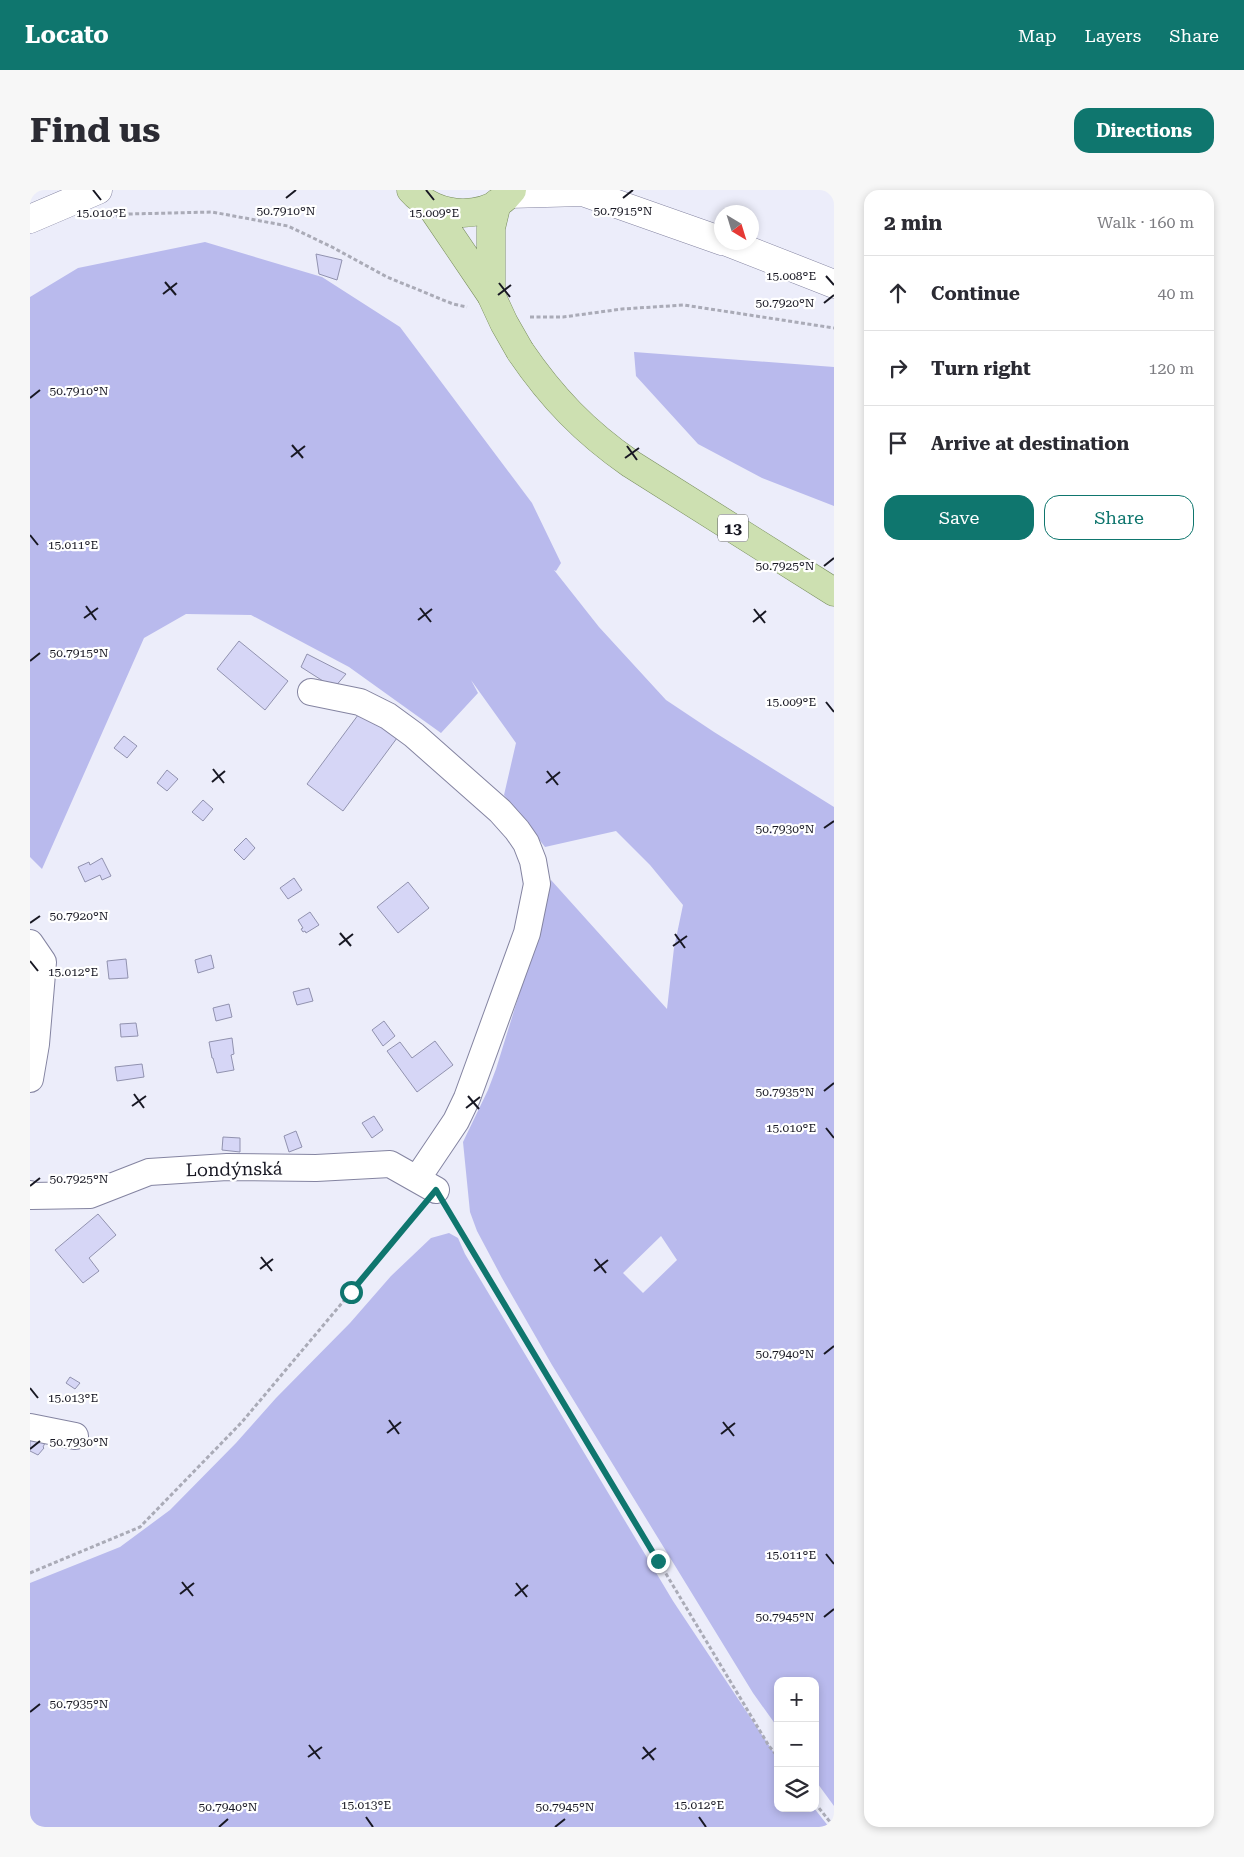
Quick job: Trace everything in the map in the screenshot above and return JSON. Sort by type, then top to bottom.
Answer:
[{"type":"main road","name":"13","points":[[420,198],[443,211],[470,213],[506,196]]},
{"type":"main road","name":"13","points":[[481,302],[492,228],[506,196]]},
{"type":"main road","name":"13","points":[[420,198],[453,242],[481,302],[504,323],[538,377],[558,402],[581,425],[605,446],[631,464],[834,592]]},
{"type":"street","points":[[30,219],[98,190]]},
{"type":"street","points":[[506,196],[582,191],[714,238]]},
{"type":"street","points":[[747,250],[834,284]]},
{"type":"street","points":[[311,692],[360,702],[388,716],[414,735],[500,811],[526,843],[533,861],[537,884],[527,933],[468,1098],[427,1185]]},
{"type":"street","points":[[30,943],[43,962],[36,1044],[30,1079]]},
{"type":"street","name":"Londýnská","points":[[30,1194],[31,1196],[90,1195],[149,1172],[227,1167],[316,1168],[390,1164],[427,1185]]},
{"type":"street","points":[[30,1427],[75,1436]]},
{"type":"path","points":[[95,219],[129,214],[212,212],[288,226],[387,277],[453,304],[481,302]]},
{"type":"path","points":[[529,317],[563,317],[622,309],[684,305],[834,328]]},
{"type":"path","points":[[30,1573],[140,1527],[242,1422],[427,1185],[774,1752]]},
{"type":"path","points":[[819,1808],[834,1827]]},
{"type":"shaded area","points":[[205,242],[322,277],[400,327],[532,503],[561,563],[556,571],[554,570],[599,627],[666,700],[834,807],[834,1806],[819,1785],[819,1677],[774,1677],[774,1722],[753,1693],[552,1365],[502,1278],[477,1231],[470,1212],[463,1142],[496,1069],[531,956],[551,880],[667,1009],[674,948],[683,905],[650,865],[616,831],[545,847],[504,795],[516,743],[471,680],[478,693],[441,733],[349,667],[251,615],[186,614],[144,638],[42,869],[30,857],[30,297],[78,268]],"holes":[[[661,1236],[677,1260],[643,1293],[623,1273]]]},
{"type":"shaded area","points":[[634,352],[834,367],[834,506],[762,478],[698,444],[636,376]]},
{"type":"shaded area","points":[[449,1233],[458,1238],[465,1254],[673,1601],[774,1753],[774,1812],[817,1812],[829,1827],[30,1827],[30,1583],[120,1547],[170,1510],[350,1323],[391,1276],[431,1238]]},
{"type":"building","points":[[316,254],[342,260],[337,280],[319,274]]},
{"type":"building","points":[[239,641],[288,681],[265,710],[217,669]]},
{"type":"building","points":[[307,654],[346,674],[334,688],[301,667]]},
{"type":"building","points":[[364,707],[400,734],[343,811],[307,784]]},
{"type":"building","points":[[124,736],[137,746],[127,758],[114,748]]},
{"type":"building","points":[[167,770],[178,779],[167,791],[157,783]]},
{"type":"building","points":[[203,800],[213,809],[203,821],[192,812]]},
{"type":"building","points":[[246,838],[255,848],[244,860],[234,850]]},
{"type":"building","points":[[102,858],[111,876],[102,880],[100,875],[85,882],[78,867],[89,862],[90,865]]},
{"type":"building","points":[[294,878],[302,890],[288,899],[280,888]]},
{"type":"building","points":[[408,882],[429,908],[398,933],[377,907]]},
{"type":"building","points":[[310,912],[319,925],[306,933],[301,929],[303,928],[298,920]]},
{"type":"building","points":[[211,955],[214,968],[198,973],[195,960]]},
{"type":"building","points":[[126,959],[128,978],[109,979],[107,961]]},
{"type":"building","points":[[309,988],[313,1001],[297,1005],[293,992]]},
{"type":"building","points":[[229,1004],[232,1017],[216,1021],[213,1008]]},
{"type":"building","points":[[384,1021],[395,1036],[383,1046],[372,1030]]},
{"type":"building","points":[[136,1023],[138,1036],[121,1037],[120,1024]]},
{"type":"building","points":[[232,1038],[234,1054],[231,1055],[234,1070],[217,1073],[209,1042]]},
{"type":"building","points":[[435,1041],[453,1065],[417,1092],[387,1051],[400,1042],[412,1058]]},
{"type":"building","points":[[142,1064],[144,1077],[117,1081],[115,1067]]},
{"type":"building","points":[[374,1116],[383,1130],[372,1138],[362,1123]]},
{"type":"building","points":[[296,1131],[302,1147],[289,1152],[284,1136]]},
{"type":"building","points":[[223,1137],[240,1138],[240,1152],[222,1150]]},
{"type":"building","points":[[98,1214],[116,1235],[89,1258],[99,1271],[83,1283],[55,1250]]},
{"type":"building","points":[[70,1377],[80,1383],[75,1389],[66,1383]]},
{"type":"building","points":[[30,1433],[46,1441],[44,1448],[38,1455],[30,1451]]},
{"type":"route","points":[[351,1292],[436,1190],[658,1561]]}]
